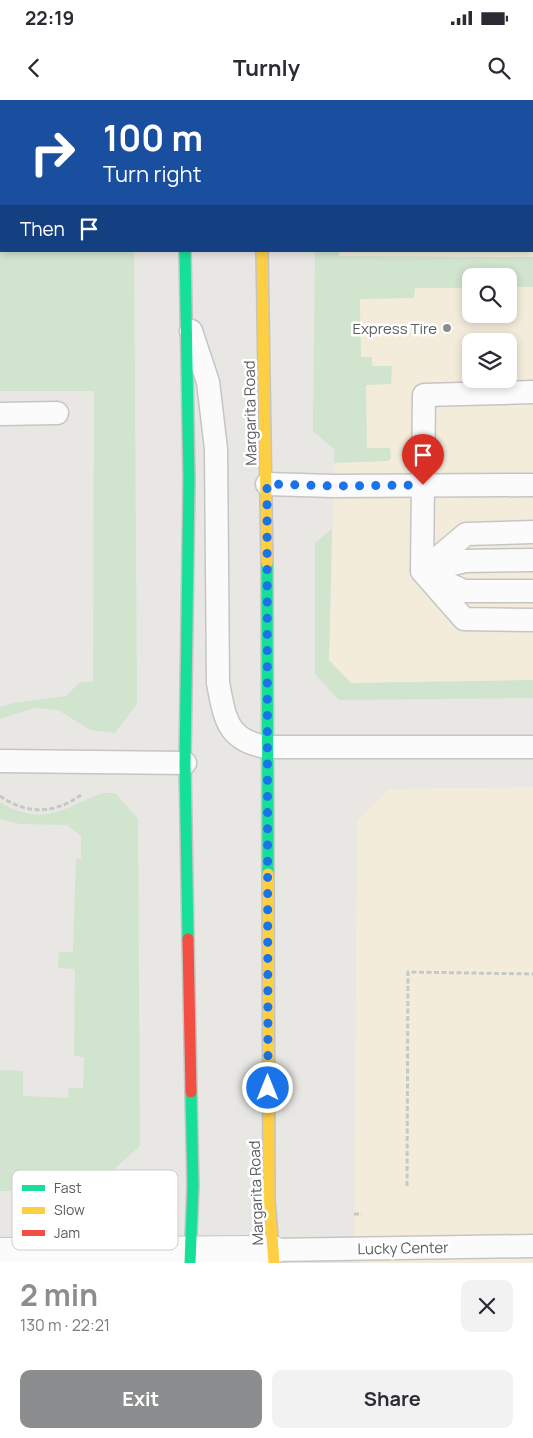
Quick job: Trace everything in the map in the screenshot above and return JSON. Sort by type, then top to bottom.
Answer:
[{"type":"main road","points":[[185,252],[189,479],[185,763],[193,1186],[190,1257]]},
{"type":"main road","name":"Margarita Road","points":[[262,252],[267,484],[266,747],[269,1199],[274,1256]]},
{"type":"street","points":[[0,1252],[190,1257],[274,1256]]},
{"type":"lane","points":[[186,316],[208,382],[216,449],[218,683],[225,711],[238,738],[252,745],[266,747],[533,747]]},
{"type":"lane","points":[[533,392],[424,395],[422,571],[464,619],[533,620]]},
{"type":"lane","points":[[0,414],[57,413]]},
{"type":"lane","points":[[267,484],[333,486],[533,485]]},
{"type":"lane","points":[[422,571],[466,534],[533,532]]},
{"type":"lane","points":[[422,571],[465,561],[533,560]]},
{"type":"lane","points":[[422,571],[464,591],[533,592]]},
{"type":"lane","points":[[0,761],[185,763]]},
{"type":"lane","name":"Lucky Center","points":[[274,1256],[533,1246]]},
{"type":"path","points":[[0,796],[11,804],[29,810],[48,810],[69,803],[85,792]]},
{"type":"path","points":[[407,1186],[408,972],[533,974]]},
{"type":"shaded area","points":[[315,252],[533,252],[533,680],[351,683],[329,660],[335,450]]},
{"type":"shaded area","points":[[533,787],[533,1263],[360,1263],[354,1247],[357,820],[388,789]]},
{"type":"green space","points":[[0,252],[134,252],[137,704],[115,733],[90,730],[58,710],[34,708],[0,719],[0,707],[13,703],[66,696],[80,682],[93,682],[94,391],[0,391]]},
{"type":"green space","points":[[315,252],[339,252],[339,256],[533,257],[533,287],[517,287],[517,268],[462,268],[462,288],[415,288],[414,298],[360,299],[361,357],[372,357],[372,366],[392,366],[391,384],[366,385],[367,448],[390,448],[391,458],[388,461],[334,463],[335,450],[313,431]]},
{"type":"green space","points":[[332,529],[329,660],[351,683],[533,680],[533,698],[339,700],[315,674],[315,543]]},
{"type":"green space","points":[[103,793],[115,793],[138,819],[140,1146],[113,1170],[12,1170],[12,1191],[0,1191],[0,1070],[23,1071],[23,1096],[68,1098],[69,1088],[83,1088],[84,1057],[74,1056],[75,969],[58,968],[59,952],[73,952],[76,859],[81,859],[81,836],[67,825],[20,824],[0,819],[0,802],[15,810],[29,814],[41,815],[64,809]]},
{"type":"traffic: fast","points":[[185,252],[189,479],[185,763],[188,939]]},
{"type":"traffic: fast","points":[[267,563],[268,874]]},
{"type":"traffic: fast","points":[[190,1263],[193,1186],[191,1092]]},
{"type":"traffic: slow","points":[[262,252],[267,563]]},
{"type":"traffic: slow","points":[[268,874],[269,1199],[274,1263]]},
{"type":"traffic: jam","points":[[188,939],[191,1092]]},
{"type":"place","name":"Express Tire","points":[[447,328]]},
{"type":"route","points":[[268,1088],[267,484],[333,486],[423,485]]}]
